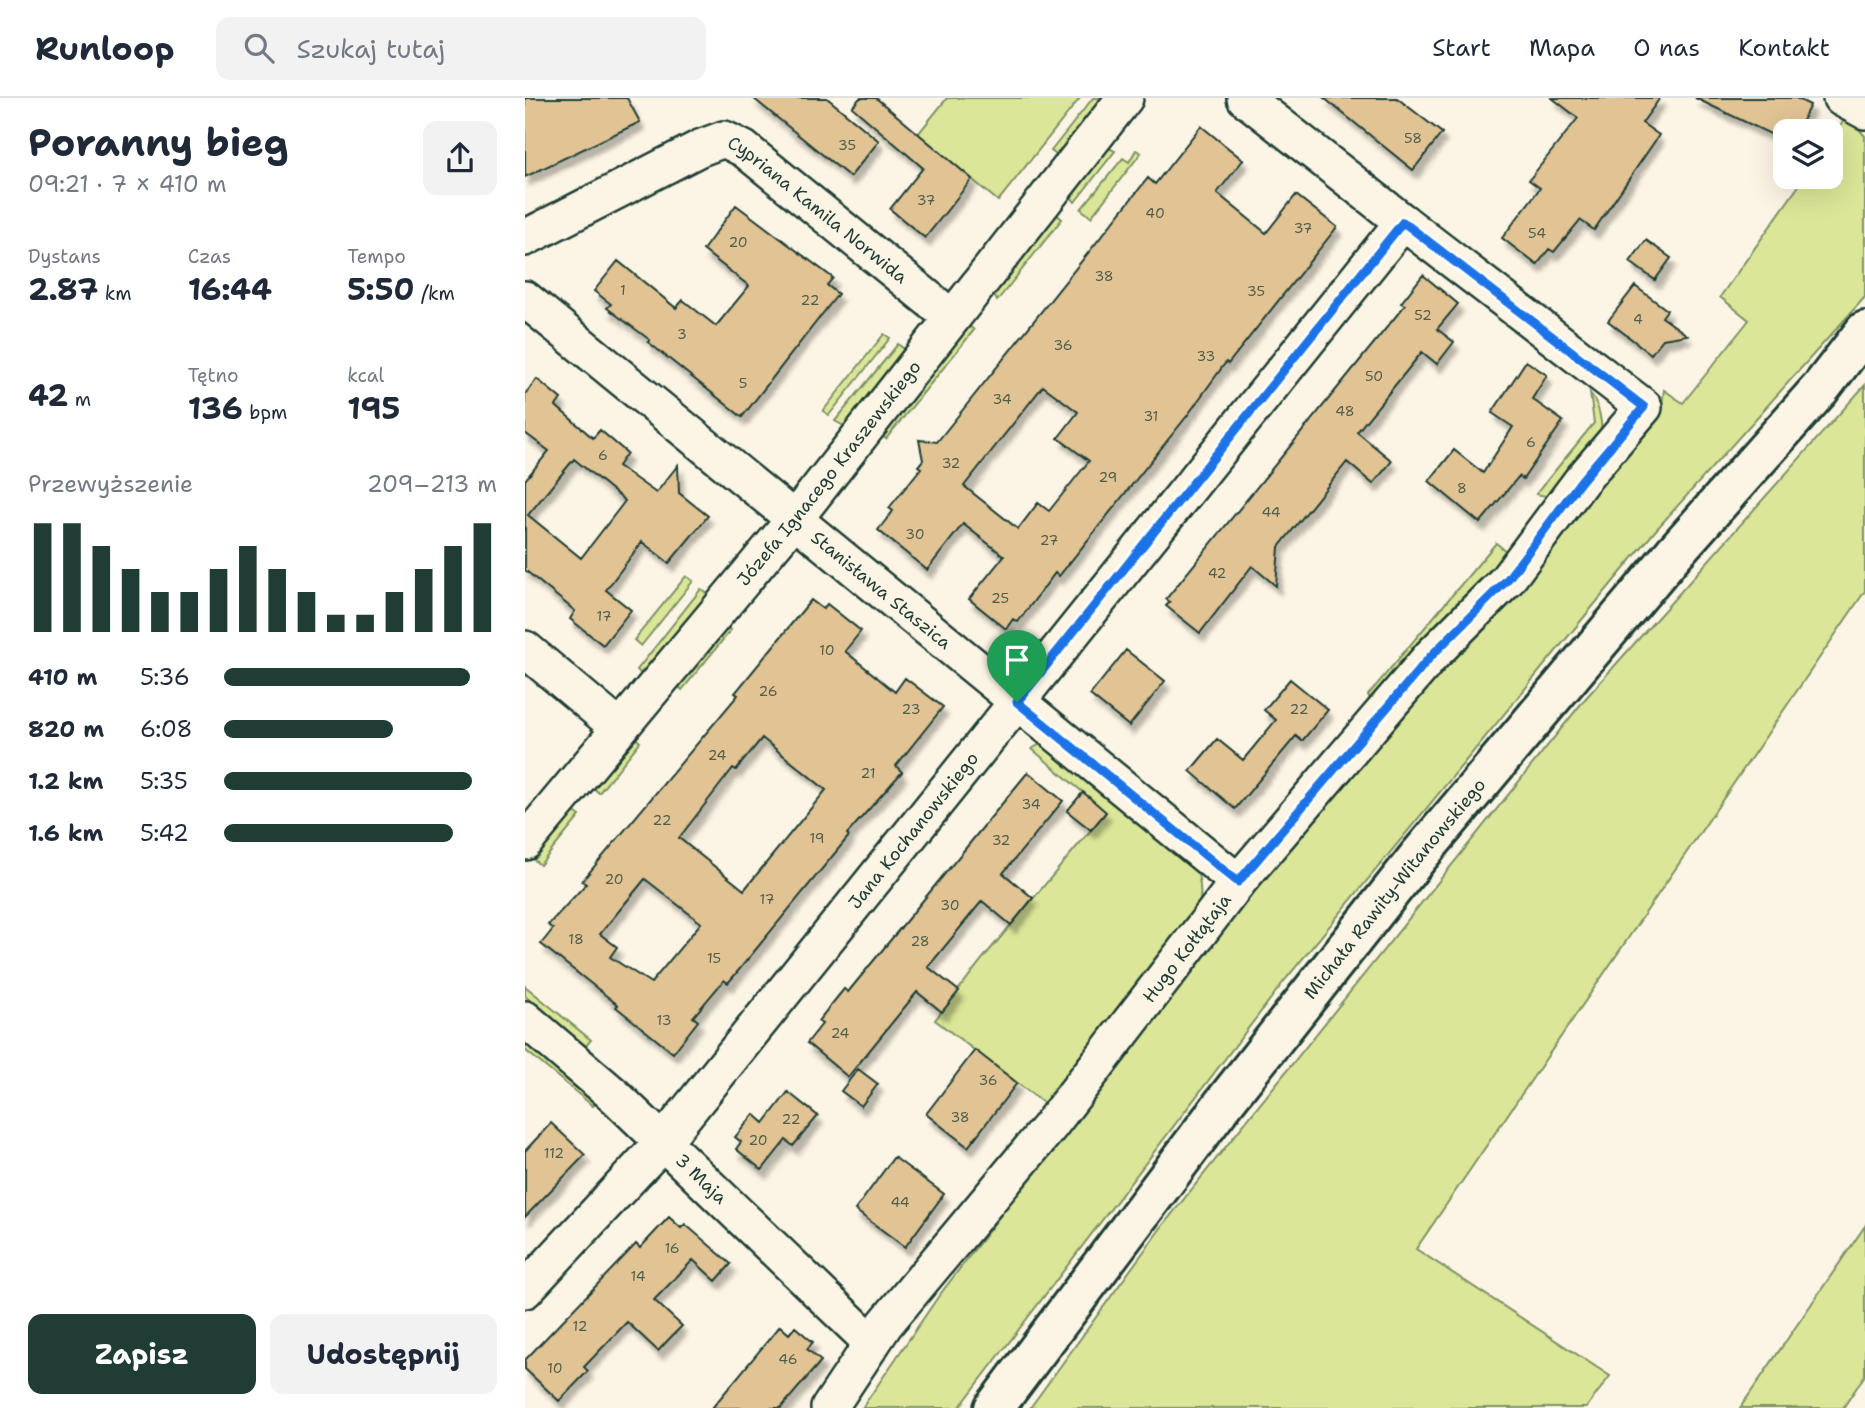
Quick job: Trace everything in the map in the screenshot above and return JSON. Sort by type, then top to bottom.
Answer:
[{"type":"main road","name":"Michała Rawity-Witanowskiego","points":[[994,1408],[1223,1104],[1418,857],[1674,553],[1820,389],[1865,331]]},
{"type":"main road","name":"Michała Rawity-Witanowskiego","points":[[1820,389],[1865,346]]},
{"type":"street","name":"Józefa Ignacego Kraszewskiego","points":[[525,842],[793,521],[1125,98]]},
{"type":"street","points":[[1245,98],[1403,222]]},
{"type":"street","points":[[1841,98],[1865,111]]},
{"type":"street","name":"Cypriana Kamila Norwida","points":[[525,238],[700,148],[724,139],[744,149],[951,317]]},
{"type":"street","name":"Hugo Kołłątaja","points":[[829,1408],[873,1343],[1050,1126],[1238,882],[1431,656],[1507,580],[1581,481],[1644,407],[1403,222]]},
{"type":"street","name":"Jana Kochanowskiego","points":[[525,1290],[663,1142],[1403,222]]},
{"type":"street","name":"Stanisława Staszica","points":[[525,299],[793,521],[1238,882]]},
{"type":"street","points":[[525,649],[619,728]]},
{"type":"street","name":"3 Maja","points":[[525,1019],[615,1096],[873,1343]]},
{"type":"green space","points":[[947,98],[1080,98],[998,201],[918,134]]},
{"type":"green space","points":[[1093,98],[1102,98],[1058,156],[1051,151]]},
{"type":"green space","points":[[1847,116],[1865,136],[1865,297],[1655,531],[1285,980],[959,1408],[862,1408],[938,1297],[1065,1131],[1174,979],[1631,449],[1661,412],[1664,390],[1683,403],[1749,320],[1720,297],[1796,189],[1843,189],[1843,122]]},
{"type":"green space","points":[[1107,147],[1115,151],[1075,202],[1069,195]]},
{"type":"green space","points":[[1136,150],[1141,153],[1091,217],[1081,209],[1123,158],[1129,162]]},
{"type":"green space","points":[[1055,213],[1062,219],[997,301],[992,291]]},
{"type":"green space","points":[[966,323],[974,330],[886,439],[878,434]]},
{"type":"green space","points":[[884,334],[890,338],[829,415],[823,411]]},
{"type":"green space","points":[[898,344],[904,349],[844,426],[835,421]]},
{"type":"green space","points":[[1865,385],[1865,591],[1416,1249],[1610,1376],[1586,1408],[1030,1408],[1163,1225],[1585,699]]},
{"type":"green space","points":[[1590,393],[1601,421],[1601,438],[1596,452],[1554,498],[1536,494],[1594,423]]},
{"type":"green space","points":[[1496,543],[1512,556],[1374,706],[1368,695]]},
{"type":"green space","points":[[686,576],[693,581],[641,646],[634,640]]},
{"type":"green space","points":[[701,589],[709,595],[643,676],[637,670]]},
{"type":"green space","points":[[724,625],[731,630],[682,690],[676,684]]},
{"type":"green space","points":[[634,736],[640,742],[599,793],[592,787]]},
{"type":"green space","points":[[1042,743],[1153,825],[1174,844],[1198,875],[1201,894],[1198,913],[1053,1100],[1042,1102],[935,1020],[984,957],[1106,812],[1032,749]]},
{"type":"green space","points":[[573,811],[580,816],[540,865],[533,859]]},
{"type":"green space","points":[[525,986],[591,1040],[585,1047],[525,996]]},
{"type":"green space","points":[[525,1039],[598,1100],[593,1106],[525,1050]]},
{"type":"green space","points":[[1865,1226],[1865,1375],[1843,1408],[1740,1408]]},
{"type":"building","points":[[525,98],[627,98],[640,122],[525,177]]},
{"type":"building","points":[[753,98],[827,98],[879,141],[850,177]]},
{"type":"building","points":[[860,98],[876,98],[972,179],[925,238],[890,209],[923,168],[852,107]]},
{"type":"building","points":[[1324,98],[1397,98],[1442,133],[1413,170]]},
{"type":"building","points":[[1552,98],[1660,98],[1642,123],[1659,135],[1594,230],[1580,220],[1554,252],[1549,249],[1537,265],[1502,238],[1540,188],[1529,180],[1578,118]]},
{"type":"building","points":[[1695,98],[1796,98],[1810,105],[1803,119],[1773,119],[1773,135]]},
{"type":"building","points":[[1201,126],[1243,160],[1217,193],[1266,233],[1296,195],[1337,227],[1228,364],[1226,362],[1187,416],[1059,576],[1055,573],[1018,622],[1013,619],[1006,629],[969,599],[1004,556],[963,524],[927,570],[878,530],[893,511],[889,508],[921,468],[918,466],[923,460],[919,440],[937,442],[1148,178],[1155,184]],"holes":[[[1043,386],[1078,412],[1058,438],[1089,461],[1049,511],[1038,503],[1018,529],[964,486]]]},
{"type":"building","points":[[736,205],[833,278],[827,285],[838,294],[742,417],[648,342],[650,340],[607,308],[611,304],[594,291],[618,261],[676,308],[683,300],[716,326],[749,286],[703,250]]},
{"type":"building","points":[[1646,240],[1671,258],[1655,280],[1630,262]]},
{"type":"building","points":[[1423,275],[1458,304],[1437,329],[1454,342],[1437,364],[1422,352],[1357,432],[1392,461],[1373,484],[1347,462],[1279,547],[1276,586],[1252,566],[1200,633],[1166,606],[1170,602],[1166,599],[1405,305],[1401,303]]},
{"type":"building","points":[[1635,286],[1667,310],[1662,317],[1687,335],[1663,339],[1651,354],[1608,321]]},
{"type":"building","points":[[1526,361],[1547,375],[1532,399],[1563,421],[1523,479],[1519,476],[1480,523],[1429,481],[1454,450],[1483,473],[1513,427],[1492,413]]},
{"type":"building","points":[[537,379],[561,399],[556,406],[593,438],[600,430],[627,453],[618,466],[656,493],[678,465],[679,493],[708,516],[669,563],[642,542],[606,590],[631,610],[603,645],[570,619],[575,611],[525,570],[525,480],[549,451],[525,433],[525,394]],"holes":[[[574,459],[625,501],[581,558],[528,515]]]},
{"type":"building","points":[[811,600],[823,609],[827,604],[861,631],[845,651],[895,692],[905,678],[943,707],[896,766],[902,772],[847,834],[849,836],[734,976],[728,983],[724,980],[693,1017],[698,1021],[673,1053],[541,944],[553,929],[548,925],[586,884],[582,881],[738,695],[735,693]],"holes":[[[762,738],[826,790],[744,890],[679,838],[733,768],[736,770]],[[645,879],[701,923],[651,983],[610,957],[617,947],[600,934]]]},
{"type":"building","points":[[1126,650],[1165,681],[1129,726],[1090,695]]},
{"type":"building","points":[[1290,679],[1328,710],[1302,741],[1296,736],[1235,809],[1190,771],[1217,739],[1243,760],[1276,720],[1264,710]]},
{"type":"building","points":[[1028,772],[1063,801],[1003,873],[1033,898],[1011,925],[982,901],[928,967],[959,991],[942,1012],[917,992],[848,1077],[807,1043],[822,1024],[818,1021],[844,989],[848,992]]},
{"type":"building","points":[[1083,792],[1106,812],[1091,830],[1067,811]]},
{"type":"building","points":[[975,1050],[1017,1083],[968,1147],[926,1114]]},
{"type":"building","points":[[858,1069],[878,1084],[861,1106],[841,1091]]},
{"type":"building","points":[[788,1092],[818,1116],[793,1146],[786,1140],[762,1170],[736,1149],[741,1142],[735,1137],[754,1114],[764,1123]]},
{"type":"building","points":[[551,1123],[585,1155],[525,1217],[525,1151]]},
{"type":"building","points":[[894,1157],[944,1194],[905,1247],[855,1210]]},
{"type":"building","points":[[669,1217],[681,1228],[685,1224],[731,1264],[716,1281],[693,1260],[654,1300],[682,1326],[658,1351],[627,1322],[584,1367],[588,1371],[559,1401],[525,1369],[525,1360],[636,1244],[640,1248]]},
{"type":"building","points":[[780,1326],[789,1334],[795,1327],[813,1342],[807,1349],[821,1361],[781,1408],[712,1408]]},
{"type":"route","points":[[1403,222],[1644,407],[1581,481],[1507,580],[1431,656],[1238,882],[1017,702],[1403,222]]}]
